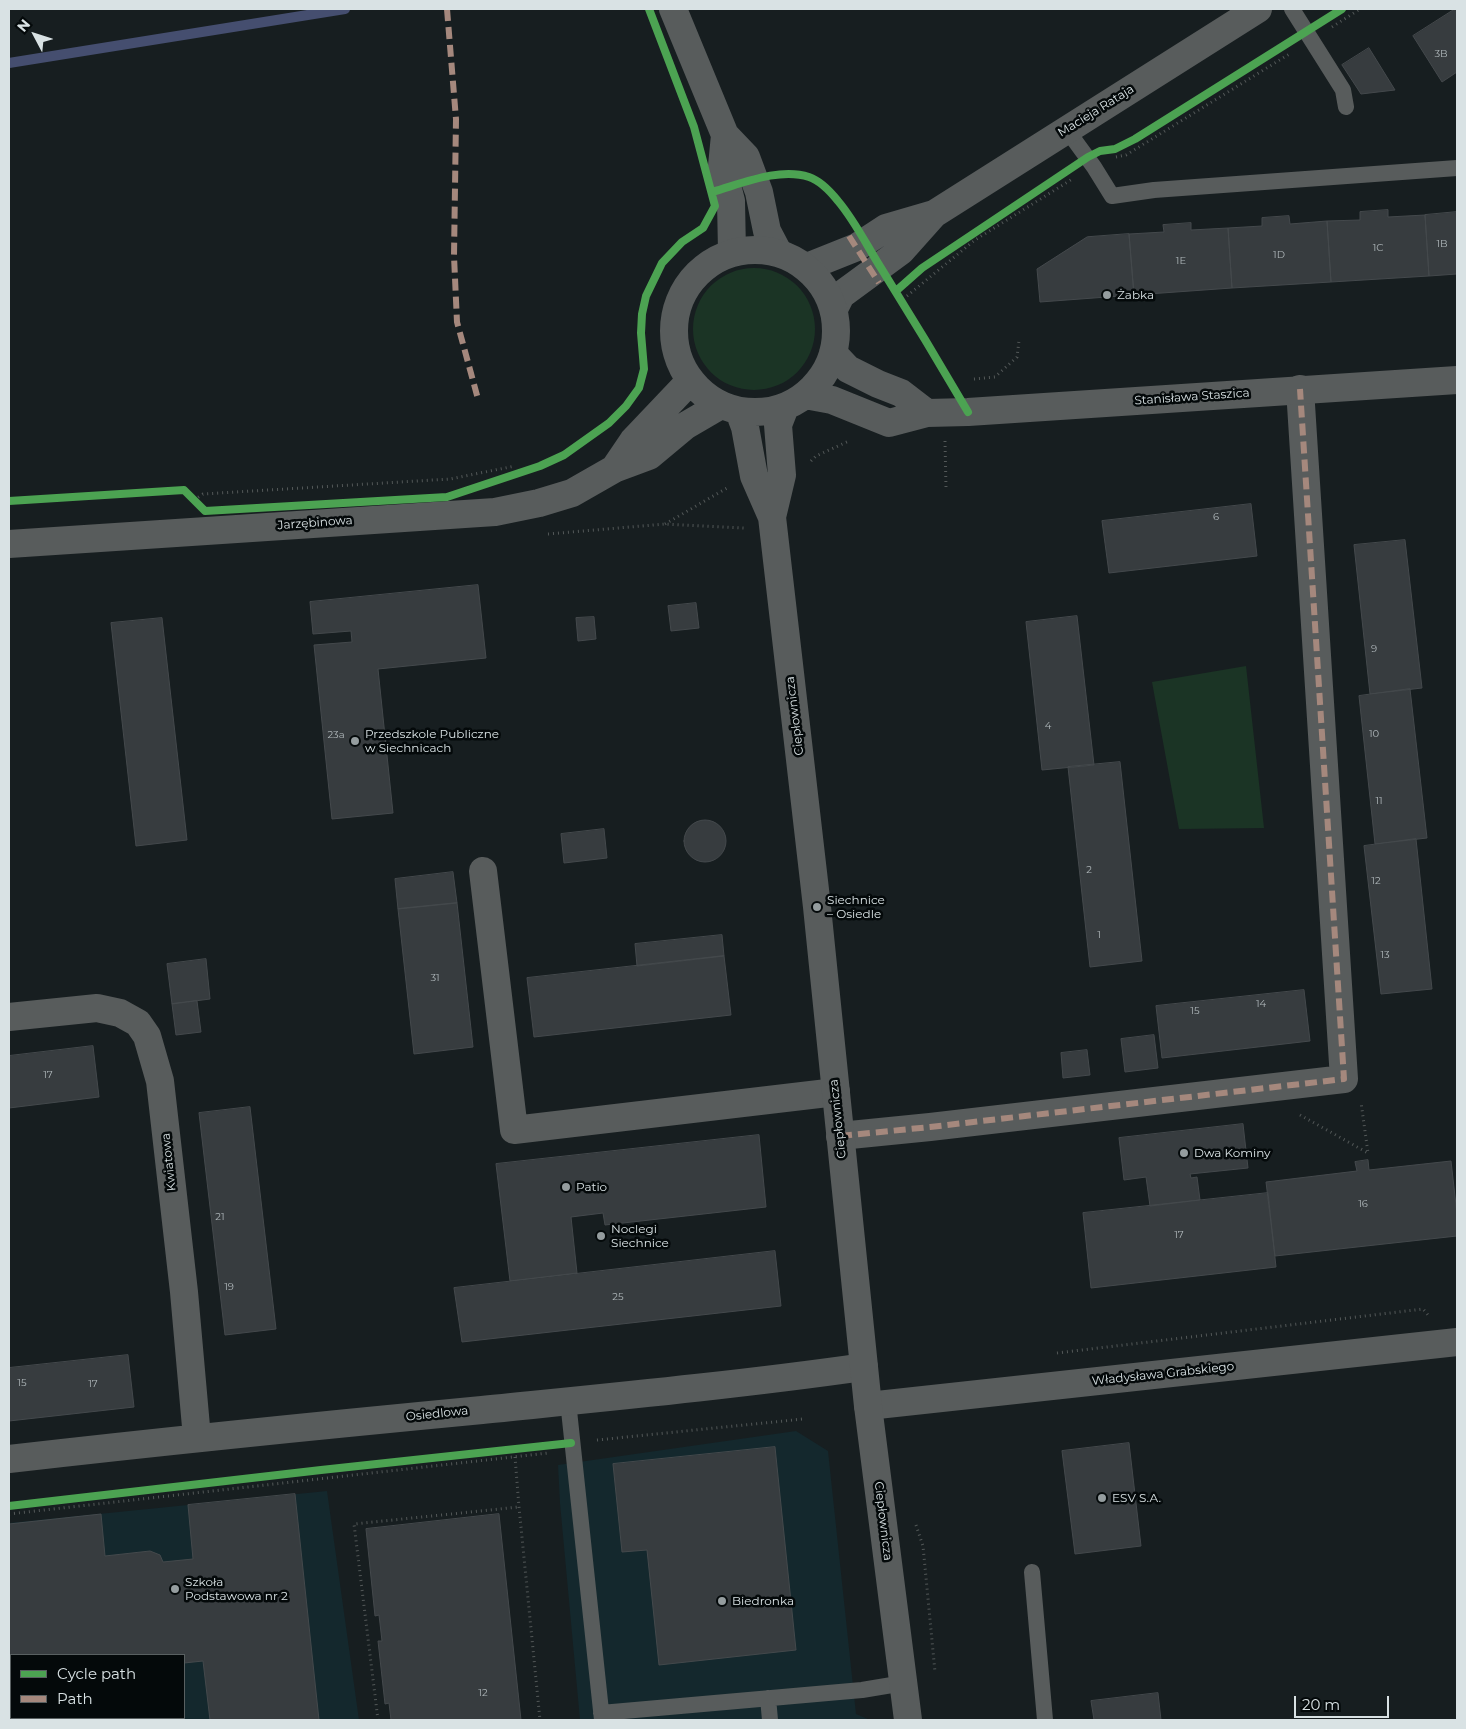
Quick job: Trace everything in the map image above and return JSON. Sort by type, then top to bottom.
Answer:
[{"type":"street","points":[[673,9],[724,135],[746,157],[759,192],[767,231],[778,252]]},
{"type":"street","name":"Macieja Rataja","points":[[834,309],[841,295],[901,251],[934,214],[1258,9]]},
{"type":"street","points":[[724,135],[722,166],[731,201],[732,252]]},
{"type":"street","name":"Macieja Rataja","points":[[807,267],[857,247],[886,228],[934,214]]},
{"type":"street","points":[[755,248],[778,252],[794,258],[807,267],[824,286],[834,309],[837,331],[833,353],[823,376],[795,401],[770,411],[755,412],[730,408],[704,395],[690,380],[678,357],[674,332],[678,305],[690,282],[708,264],[732,252],[755,248]]},
{"type":"street","points":[[833,353],[848,369],[901,393],[927,413]]},
{"type":"street","name":"Jarzębinowa","points":[[614,469],[633,441],[690,380]]},
{"type":"street","name":"Stanisława Staszica","points":[[795,401],[832,400],[889,423],[927,413],[968,412],[1457,380]]},
{"type":"street","points":[[840,1136],[1344,1079],[1300,389]]},
{"type":"street","name":"Ciepłownicza","points":[[772,517],[782,475],[778,425],[795,401]]},
{"type":"street","name":"Jarzębinowa","points":[[9,544],[495,512],[539,503],[572,493],[614,469],[649,456],[685,426],[730,408]]},
{"type":"street","name":"Ciepłownicza","points":[[730,408],[745,427],[754,476],[772,517],[805,793],[868,1406],[908,1720]]},
{"type":"street","points":[[482,872],[514,1130],[836,1092]]},
{"type":"street","name":"Kwiatowa","points":[[9,1017],[97,1008],[120,1013],[138,1023],[147,1036],[160,1081],[184,1292],[197,1438]]},
{"type":"street","name":"Władysława Grabskiego","points":[[868,1406],[1457,1342]]},
{"type":"street","name":"Osiedlowa","points":[[9,1459],[802,1376],[864,1367]]},
{"type":"lane","points":[[1292,9],[1343,90],[1346,107]]},
{"type":"lane","points":[[1067,130],[1091,162],[1112,196],[1154,190],[1457,168]]},
{"type":"lane","points":[[568,1401],[571,1443],[602,1717],[768,1698],[862,1690],[904,1683]]},
{"type":"lane","points":[[1032,1572],[1045,1720]]},
{"type":"lane","points":[[768,1698],[770,1720]]},
{"type":"path","points":[[1116,157],[1126,155],[1360,9]]},
{"type":"path","points":[[880,266],[904,299],[975,240],[1081,174]]},
{"type":"path","points":[[955,246],[1035,192]]},
{"type":"path","points":[[967,380],[995,377],[1017,356],[1019,341]]},
{"type":"path","points":[[944,438],[946,488]]},
{"type":"path","points":[[194,501],[203,494],[450,479],[515,466]]},
{"type":"path","points":[[508,476],[525,470]]},
{"type":"path","points":[[665,524],[730,486]]},
{"type":"path","points":[[1296,1113],[1368,1153],[1360,1096]]},
{"type":"path","points":[[348,1467],[803,1419]]},
{"type":"path","points":[[9,1514],[566,1450],[571,1443]]},
{"type":"path","points":[[515,1456],[518,1507],[540,1720]]},
{"type":"path","points":[[9,1506],[147,1490]]},
{"type":"path","points":[[378,1720],[354,1524],[518,1507]]},
{"type":"shaded area","points":[[796,1431],[828,1451],[856,1714],[870,1720],[580,1720],[558,1465]]},
{"type":"shaded area","name":"Szkoła Podstawowa nr 2","points":[[327,1491],[359,1720],[9,1720],[9,1523]]},
{"type":"green space","points":[[754,268],[777,272],[797,286],[811,306],[815,329],[811,352],[797,372],[777,386],[754,390],[731,386],[711,372],[697,352],[693,329],[697,306],[711,286],[731,272]]},
{"type":"green space","points":[[1246,666],[1264,828],[1179,829],[1152,682]]},
{"type":"building","points":[[1457,9],[1457,72],[1442,82],[1413,36]]},
{"type":"building","points":[[1369,48],[1395,90],[1361,94],[1342,65]]},
{"type":"building","points":[[1388,210],[1388,217],[1425,215],[1429,276],[1331,282],[1327,221],[1360,220],[1360,212]]},
{"type":"building","points":[[1457,212],[1457,274],[1429,276],[1425,215]]},
{"type":"building","points":[[1289,216],[1290,224],[1327,221],[1331,282],[1232,288],[1228,228],[1262,226],[1262,218]]},
{"type":"building","points":[[1191,223],[1191,230],[1228,228],[1232,288],[1134,295],[1129,234],[1164,232],[1163,225]]},
{"type":"building","points":[[1129,234],[1134,295],[1040,302],[1037,269],[1087,237]]},
{"type":"building","points":[[1251,504],[1257,556],[1109,573],[1102,521]]},
{"type":"building","points":[[1405,540],[1422,688],[1370,694],[1354,545]]},
{"type":"building","name":"Przedszkole Publiczne w Siechnicach","points":[[478,585],[486,658],[378,669],[393,813],[332,819],[314,645],[352,642],[351,631],[313,634],[310,602]]},
{"type":"building","points":[[696,603],[699,628],[671,631],[668,606]]},
{"type":"building","points":[[1077,616],[1094,765],[1042,770],[1026,622]]},
{"type":"building","points":[[594,617],[596,639],[578,641],[576,618]]},
{"type":"building","points":[[162,618],[187,840],[136,846],[111,623]]},
{"type":"building","points":[[1410,689],[1427,838],[1375,844],[1359,696]]},
{"type":"building","points":[[1120,762],[1142,961],[1090,967],[1068,767]]},
{"type":"building","points":[[709,820],[717,823],[723,829],[726,841],[723,853],[717,859],[701,862],[693,859],[687,853],[684,837],[687,829],[693,823]]},
{"type":"building","points":[[604,829],[607,858],[564,863],[561,834]]},
{"type":"building","points":[[1416,839],[1432,989],[1381,994],[1364,846]]},
{"type":"building","points":[[453,872],[457,903],[398,909],[395,879]]},
{"type":"building","points":[[457,903],[473,1047],[414,1054],[398,909]]},
{"type":"building","points":[[722,935],[724,956],[637,966],[635,944]]},
{"type":"building","points":[[724,956],[731,1015],[534,1037],[527,978]]},
{"type":"building","points":[[206,959],[210,999],[172,1004],[167,964]]},
{"type":"building","points":[[1304,990],[1310,1041],[1162,1058],[1156,1006]]},
{"type":"building","points":[[197,1001],[201,1032],[176,1035],[172,1004]]},
{"type":"building","points":[[1154,1035],[1158,1068],[1125,1072],[1121,1039]]},
{"type":"building","points":[[93,1046],[99,1097],[9,1108],[9,1056]]},
{"type":"building","points":[[1087,1050],[1090,1075],[1063,1078],[1061,1053]]},
{"type":"building","points":[[250,1107],[276,1329],[225,1335],[199,1113]]},
{"type":"building","name":"Dwa Kominy","points":[[1243,1124],[1248,1168],[1190,1174],[1191,1178],[1197,1177],[1200,1200],[1150,1206],[1146,1177],[1124,1180],[1119,1138]]},
{"type":"building","points":[[759,1135],[766,1207],[605,1225],[603,1213],[571,1217],[577,1273],[510,1281],[496,1164]]},
{"type":"building","points":[[1368,1160],[1369,1170],[1451,1161],[1457,1214],[1457,1236],[1275,1256],[1266,1182],[1357,1171],[1355,1162]]},
{"type":"building","points":[[1268,1193],[1276,1267],[1091,1288],[1083,1213]]},
{"type":"building","points":[[775,1251],[781,1306],[462,1342],[454,1288]]},
{"type":"building","points":[[128,1355],[134,1407],[9,1421],[9,1368]]},
{"type":"building","name":"ESV S.A.","points":[[1129,1443],[1141,1546],[1075,1554],[1062,1451]]},
{"type":"building","name":"Biedronka","points":[[775,1447],[796,1650],[659,1665],[647,1550],[622,1552],[613,1464]]},
{"type":"building","name":"Szkoła Podstawowa nr 2","points":[[295,1494],[319,1720],[210,1720],[203,1661],[185,1663],[185,1654],[10,1654],[10,1694],[9,1524],[101,1514],[105,1556],[150,1551],[160,1555],[163,1562],[193,1559],[188,1505]]},
{"type":"building","points":[[499,1514],[521,1720],[391,1720],[389,1703],[385,1704],[378,1641],[382,1641],[379,1615],[375,1616],[366,1529]]},
{"type":"building","points":[[1158,1693],[1161,1720],[1094,1720],[1091,1701]]},
{"type":"building","points":[[13,1719],[121,1719],[121,1720]]},
{"type":"waterway","points":[[9,63],[345,9]]},
{"type":"marked path","points":[[447,9],[456,119],[454,256],[457,322],[478,399]]},
{"type":"marked path","points":[[849,236],[879,283]]},
{"type":"marked path","points":[[840,1136],[1344,1079],[1300,389]]},
{"type":"cycle path","points":[[9,501],[184,490],[205,511],[447,497],[540,466],[564,455],[609,423],[626,406],[639,388],[644,369],[641,333],[642,314],[646,296],[662,263],[682,242],[703,228],[715,206],[694,127],[649,9]]},
{"type":"cycle path","points":[[896,291],[922,268],[1088,157],[1100,151],[1115,149],[1135,139],[1342,9]]},
{"type":"cycle path","points":[[712,192],[760,178],[785,174],[809,177],[825,187],[855,225],[968,412]]},
{"type":"cycle path","points":[[9,1506],[571,1443]]},
{"type":"place","name":"Żabka","points":[[1107,295]]},
{"type":"place","name":"Przedszkole Publiczne w Siechnicach","points":[[355,741]]},
{"type":"place","name":"Siechnice – Osiedle","points":[[817,907]]},
{"type":"place","name":"Dwa Kominy","points":[[1184,1153]]},
{"type":"place","name":"Patio","points":[[566,1187]]},
{"type":"place","name":"Noclegi Siechnice","points":[[601,1236]]},
{"type":"place","name":"ESV S.A.","points":[[1102,1498]]},
{"type":"place","name":"Szkoła Podstawowa nr 2","points":[[175,1589]]},
{"type":"place","name":"Biedronka","points":[[722,1601]]}]
